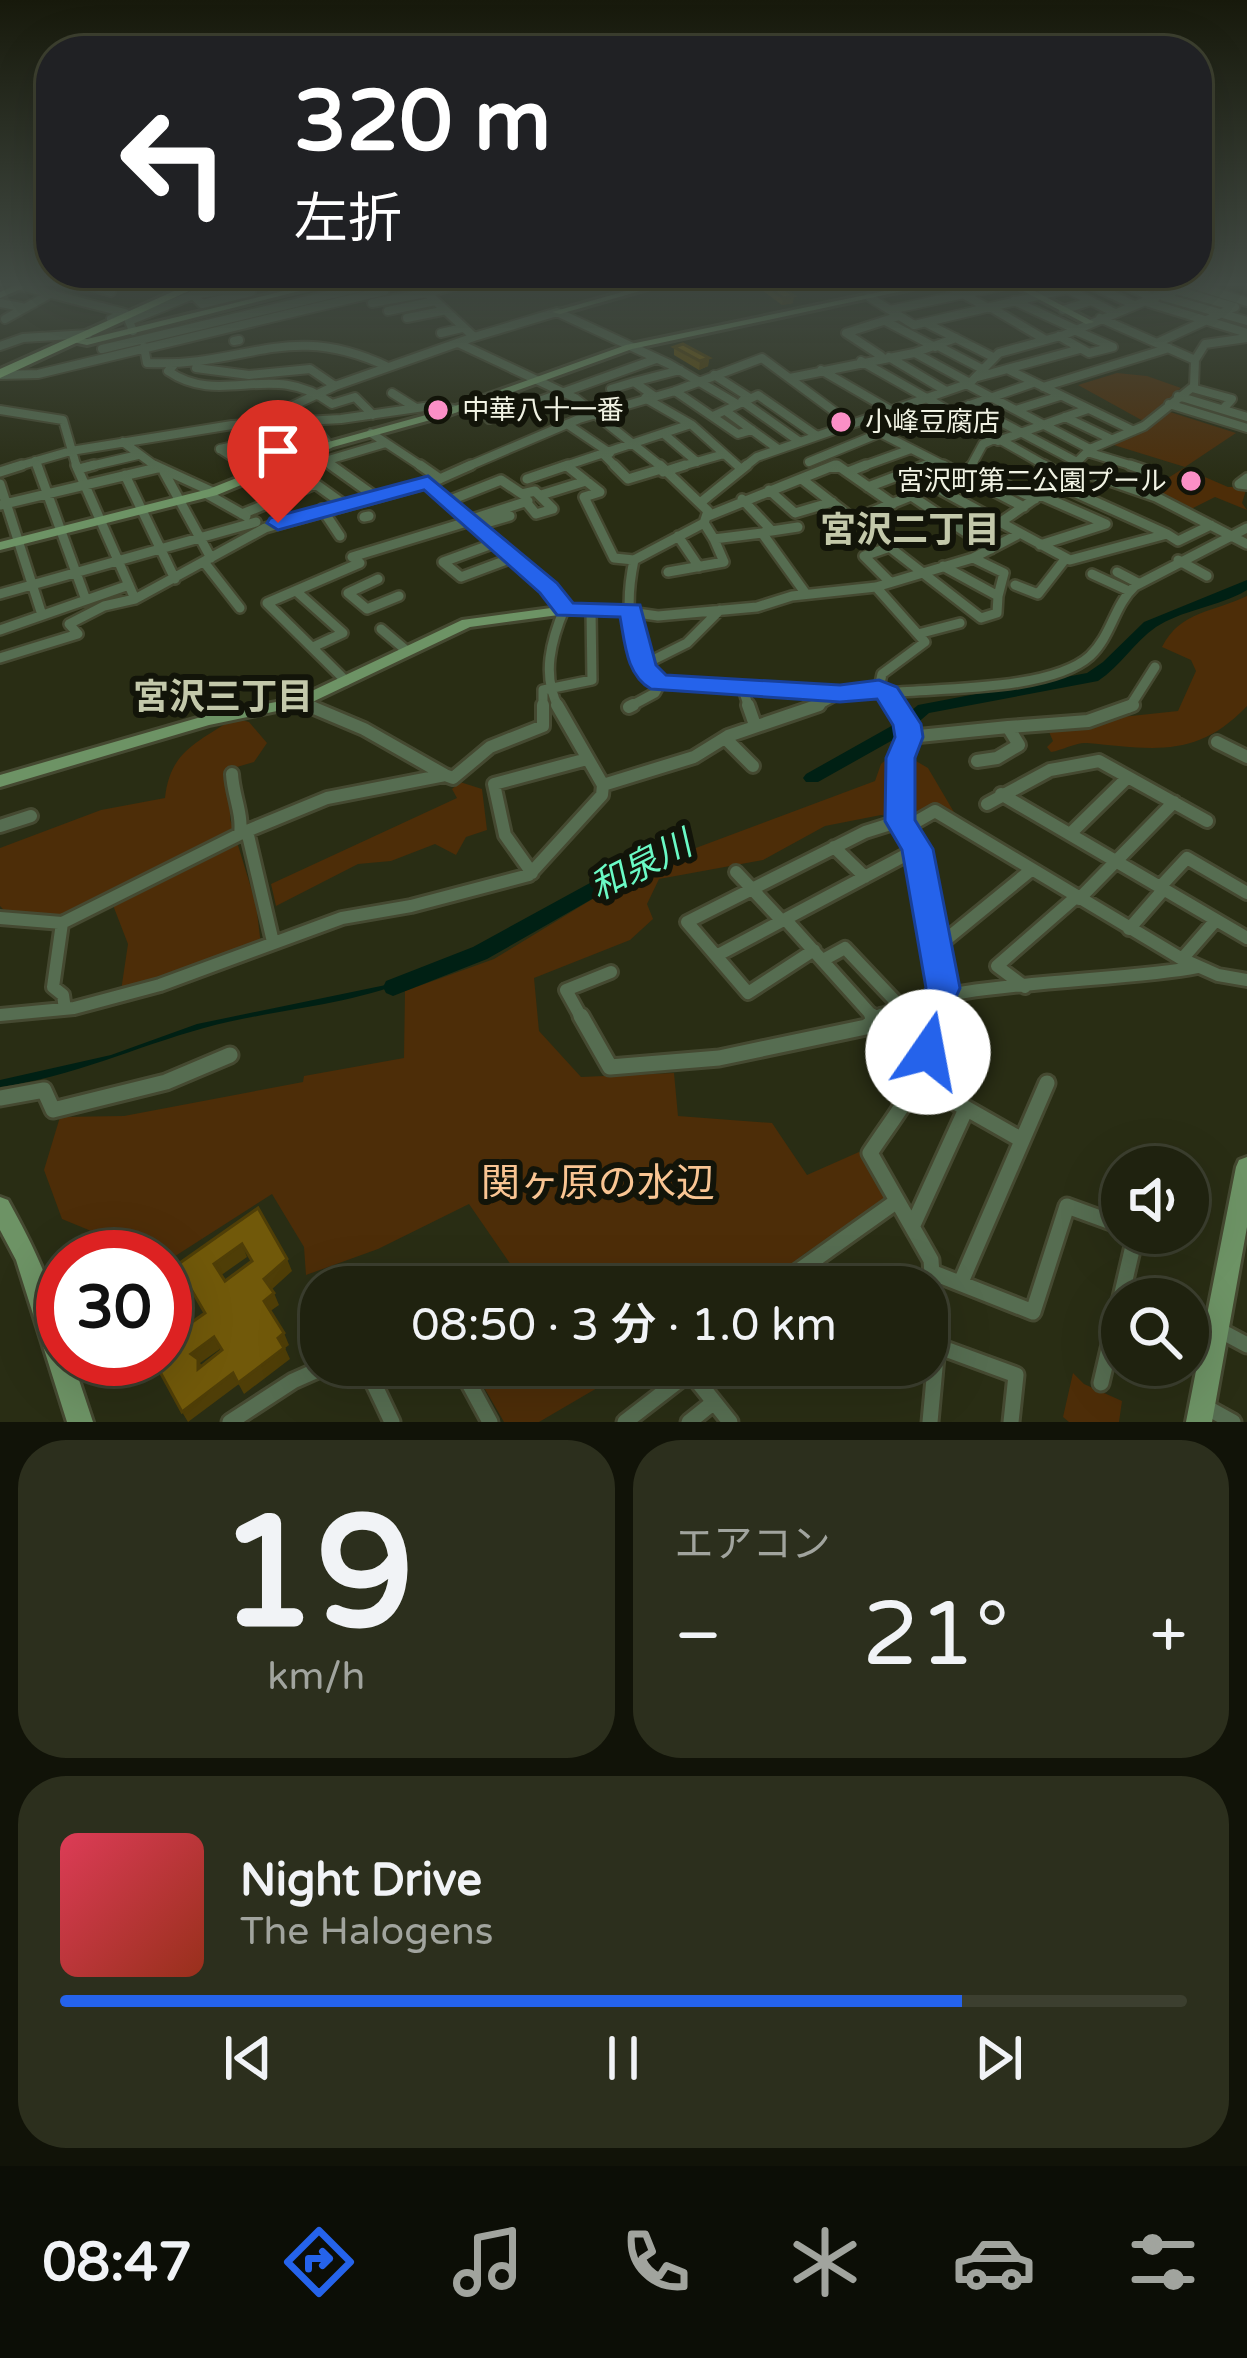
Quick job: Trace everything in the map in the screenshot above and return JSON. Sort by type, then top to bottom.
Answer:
[{"type":"main road","points":[[3,370],[56,349]]},
{"type":"street","points":[[3,370],[38,374],[78,368],[137,349]]},
{"type":"street","points":[[144,349],[147,363],[249,375],[310,369],[335,386]]},
{"type":"street","points":[[191,367],[265,349]]},
{"type":"street","points":[[346,349],[388,367]]},
{"type":"street","points":[[260,422],[280,408],[439,349]]},
{"type":"street","points":[[471,349],[596,413],[700,503],[724,562],[668,572]]},
{"type":"street","points":[[0,546],[210,493],[329,445],[454,409],[623,349]]},
{"type":"street","points":[[640,349],[743,401]]},
{"type":"street","points":[[873,349],[946,391]]},
{"type":"street","points":[[790,378],[928,349]]},
{"type":"street","points":[[940,349],[992,397],[1089,450],[1148,471],[1127,485]]},
{"type":"street","points":[[978,349],[993,357]]},
{"type":"street","points":[[974,378],[993,357],[1016,349]]},
{"type":"street","points":[[700,503],[739,467],[782,448],[974,378],[1079,349]]},
{"type":"street","points":[[1081,349],[1089,353],[1104,349]]},
{"type":"street","points":[[947,413],[1164,349]]},
{"type":"street","points":[[1172,349],[1196,359]]},
{"type":"street","points":[[1192,388],[1196,359],[1203,349]]},
{"type":"street","points":[[914,353],[974,378]]},
{"type":"street","points":[[0,594],[434,481],[596,413],[675,391],[762,358],[790,378]]},
{"type":"street","points":[[488,419],[656,359]]},
{"type":"street","points":[[585,361],[608,375]]},
{"type":"street","points":[[861,361],[996,440],[1067,473],[1099,476],[1156,497],[1247,544]]},
{"type":"street","points":[[173,366],[170,375],[191,381],[293,382],[332,404],[355,398],[373,416]]},
{"type":"street","points":[[191,381],[205,370]]},
{"type":"street","points":[[611,389],[680,370]]},
{"type":"street","points":[[821,370],[890,410]]},
{"type":"street","points":[[1009,370],[1132,430]]},
{"type":"street","points":[[714,375],[800,442]]},
{"type":"street","points":[[790,378],[788,381],[850,423]]},
{"type":"street","points":[[634,382],[739,467]]},
{"type":"street","points":[[1001,522],[1038,497],[1089,450],[1132,430],[1192,388],[1232,400],[1223,409]]},
{"type":"street","points":[[675,391],[738,434],[752,430]]},
{"type":"street","points":[[392,393],[416,408]]},
{"type":"street","points":[[713,416],[758,395],[817,436]]},
{"type":"street","points":[[1016,410],[1060,396]]},
{"type":"street","points":[[1178,396],[1247,416]]},
{"type":"street","points":[[1169,404],[1247,428]]},
{"type":"street","points":[[969,405],[1021,432],[1067,473],[1178,541],[1211,525]]},
{"type":"street","points":[[0,472],[123,442],[260,422],[454,409]]},
{"type":"street","points":[[854,518],[937,488],[970,468],[980,448],[996,440],[1088,409]]},
{"type":"street","points":[[0,410],[63,420],[71,452],[135,599]]},
{"type":"street","points":[[728,412],[824,471]]},
{"type":"street","points":[[1065,417],[1106,439]]},
{"type":"street","points":[[309,421],[329,445]]},
{"type":"street","points":[[567,424],[607,454],[628,478],[724,454]]},
{"type":"street","points":[[526,479],[688,424]]},
{"type":"street","points":[[371,433],[434,481],[448,501],[549,588],[566,610]]},
{"type":"street","points":[[809,462],[880,433],[1024,507]]},
{"type":"street","points":[[664,434],[697,462]]},
{"type":"street","points":[[259,475],[220,449],[277,436],[325,461],[373,495]]},
{"type":"street","points":[[123,442],[160,470],[210,493],[260,525]]},
{"type":"street","points":[[249,442],[342,503]]},
{"type":"street","points":[[325,461],[386,443]]},
{"type":"street","points":[[848,472],[911,449]]},
{"type":"street","points":[[80,469],[138,455]]},
{"type":"street","points":[[1099,476],[1114,460]]},
{"type":"street","points":[[34,461],[86,600]]},
{"type":"street","points":[[868,487],[934,462]]},
{"type":"street","points":[[567,466],[600,492],[584,497],[614,558],[634,560],[742,500],[836,465],[893,504]]},
{"type":"street","points":[[970,468],[1106,524],[1039,545]]},
{"type":"street","points":[[3,505],[160,470]]},
{"type":"street","points":[[160,470],[207,560],[240,608]]},
{"type":"street","points":[[125,475],[175,579]]},
{"type":"street","points":[[448,501],[501,480],[517,492],[535,490],[542,496]]},
{"type":"street","points":[[803,480],[981,618],[997,613],[1004,573],[973,558]]},
{"type":"street","points":[[346,681],[268,606],[356,560],[586,482]]},
{"type":"street","points":[[0,484],[3,505],[43,615]]},
{"type":"street","points":[[242,514],[315,484]]},
{"type":"street","points":[[937,488],[1066,558],[1166,534]]},
{"type":"street","points":[[769,490],[795,512],[832,502]]},
{"type":"street","points":[[913,497],[991,548]]},
{"type":"street","points":[[1131,516],[1156,497]]},
{"type":"street","points":[[742,500],[806,594]]},
{"type":"street","points":[[322,509],[340,536]]},
{"type":"street","points":[[472,523],[510,516]]},
{"type":"street","points":[[0,658],[78,634],[69,624],[74,620],[175,579],[260,525]]},
{"type":"street","points":[[714,539],[798,527]]},
{"type":"street","points":[[634,560],[631,611],[643,665],[660,683],[883,691],[963,686],[1075,667],[1122,614],[1121,599],[1133,587],[1247,528]]},
{"type":"street","points":[[1083,532],[1109,549]]},
{"type":"street","points":[[0,781],[208,720],[301,702],[467,623],[566,610],[658,616],[769,605],[806,594],[890,582],[973,558],[1017,535]]},
{"type":"street","points":[[678,536],[698,567]]},
{"type":"street","points":[[495,543],[443,562],[460,578],[512,558]]},
{"type":"street","points":[[890,548],[864,556],[890,582]]},
{"type":"street","points":[[1015,585],[1037,594],[1066,558]]},
{"type":"street","points":[[1178,560],[1207,576]]},
{"type":"street","points":[[943,566],[998,596]]},
{"type":"street","points":[[1118,572],[1133,587]]},
{"type":"street","points":[[1092,574],[1133,587]]},
{"type":"street","points":[[378,578],[348,593],[367,609],[399,596]]},
{"type":"street","points":[[0,630],[129,585]]},
{"type":"street","points":[[875,586],[925,642],[883,674],[883,691],[905,724],[903,824],[917,849],[938,947],[940,996],[930,1017],[928,1052],[918,1081],[870,1153],[913,1225],[931,1266]]},
{"type":"street","points":[[296,591],[343,633],[313,646]]},
{"type":"street","points":[[0,1016],[64,1010],[160,986],[342,918],[410,906],[532,873],[602,795],[603,785],[548,688],[554,635],[566,610]]},
{"type":"street","points":[[301,702],[364,729],[453,778],[490,747],[544,726],[542,693],[548,688],[592,680],[591,610]]},
{"type":"street","points":[[643,665],[687,643],[720,610]]},
{"type":"street","points":[[918,634],[960,623]]},
{"type":"street","points":[[381,630],[407,651]]},
{"type":"street","points":[[905,724],[1053,726],[1120,711],[1136,701],[1155,667]]},
{"type":"street","points":[[629,707],[655,693],[660,683]]},
{"type":"street","points":[[742,686],[755,725]]},
{"type":"street","points":[[603,785],[694,757],[725,738],[807,711],[840,693]]},
{"type":"street","points":[[977,761],[997,758],[1018,745],[1008,727]]},
{"type":"street","points":[[725,738],[753,766]]},
{"type":"street","points":[[1216,742],[1247,758]]},
{"type":"street","points":[[532,873],[505,836],[494,784],[587,759]]},
{"type":"street","points":[[987,803],[1050,770],[1099,761],[1207,821]]},
{"type":"street","points":[[232,774],[234,802],[273,942]]},
{"type":"street","points":[[0,918],[62,922],[243,833],[327,798],[445,775]]},
{"type":"street","points":[[1070,834],[1128,778]]},
{"type":"street","points":[[1001,794],[1247,938]]},
{"type":"street","points":[[1025,987],[998,966],[1078,898],[1174,802]]},
{"type":"street","points":[[898,1004],[844,947],[818,955],[748,993],[687,922],[834,847],[935,811],[1182,959],[1247,980]]},
{"type":"street","points":[[0,826],[31,816]]},
{"type":"street","points":[[834,847],[865,877]]},
{"type":"street","points":[[716,956],[917,849]]},
{"type":"street","points":[[1130,929],[1187,858],[1247,893]]},
{"type":"street","points":[[938,947],[1031,870]]},
{"type":"street","points":[[736,872],[876,1021]]},
{"type":"street","points":[[1182,959],[1216,920]]},
{"type":"street","points":[[62,922],[58,976],[52,987],[63,995],[64,1010]]},
{"type":"street","points":[[611,972],[566,990],[610,1067],[719,1058],[866,1027],[898,1004],[940,996],[1154,976],[1198,967]]},
{"type":"street","points":[[0,1098],[44,1090],[53,1110],[151,1088],[199,1072],[230,1055]]},
{"type":"street","points":[[918,1081],[1020,1139]]},
{"type":"street","points":[[961,1282],[1047,1083]]},
{"type":"street","points":[[913,1225],[966,1108]]},
{"type":"street","points":[[1233,1422],[1201,1414],[1216,1329],[1237,1264],[1247,1167]]},
{"type":"street","points":[[806,1266],[897,1201]]},
{"type":"street","points":[[948,1278],[1033,1312],[1067,1206],[1101,1218]]},
{"type":"street","points":[[0,1208],[14,1226],[28,1262],[80,1422]]},
{"type":"street","points":[[1216,1329],[1247,1345]]},
{"type":"street","points":[[948,1350],[1016,1375],[1011,1422]]},
{"type":"street","points":[[230,1422],[300,1378]]},
{"type":"street","points":[[375,1386],[392,1422]]},
{"type":"street","points":[[470,1386],[490,1422]]},
{"type":"street","points":[[625,1422],[673,1386]]},
{"type":"street","points":[[705,1386],[730,1422]]},
{"type":"street","points":[[930,1422],[933,1386]]},
{"type":"street","points":[[689,1422],[714,1402]]},
{"type":"green space","points":[[1117,373],[1147,376],[1181,388],[1145,422],[1078,385]]},
{"type":"green space","points":[[1167,411],[1236,433],[1185,467],[1104,442]]},
{"type":"green space","points":[[1184,468],[1228,487],[1247,487],[1242,503],[1247,510],[1215,497],[1189,510],[1147,491]]},
{"type":"green space","points":[[1247,596],[1247,706],[1228,723],[1192,743],[1173,747],[1083,743],[1051,752],[1047,747],[1053,741],[1046,725],[1178,711],[1196,671],[1191,660],[1162,647],[1169,635],[1188,619]]},
{"type":"green space","points":[[234,718],[249,722],[267,743],[254,762],[230,769],[230,819],[256,904],[261,945],[121,991],[128,944],[111,900],[57,920],[9,915],[0,906],[0,848],[101,810],[165,798],[179,759]]},
{"type":"green space","name":"関ヶ原の水辺","points":[[897,750],[928,768],[958,819],[934,808],[909,820],[881,815],[825,826],[763,860],[659,879],[647,904],[653,919],[630,940],[534,978],[539,1031],[581,1077],[674,1073],[678,1116],[772,1123],[807,1175],[859,1152],[897,1201],[842,1240],[810,1250],[788,1266],[512,1266],[469,1204],[378,1249],[331,1266],[305,1266],[304,1247],[272,1194],[192,1245],[192,1230],[89,1230],[62,1219],[44,1170],[60,1117],[124,1116],[404,1058],[405,991],[494,959],[645,867],[875,781],[881,764]]},
{"type":"green space","points":[[460,782],[482,789],[487,830],[466,837],[456,855],[435,844],[391,861],[358,864],[276,906],[271,884],[457,798],[452,789]]},
{"type":"green space","points":[[1073,1373],[1084,1384],[1122,1401],[1119,1422],[1069,1422],[1063,1417]]},
{"type":"green space","points":[[483,1386],[601,1386],[539,1422],[504,1422]]},
{"type":"shaded area","points":[[410,980],[359,996],[204,1028],[78,1069],[0,1087],[0,1080],[111,1055],[197,1024]]},
{"type":"building","points":[[678,349],[693,349],[709,358],[700,361]]},
{"type":"building","points":[[258,1208],[287,1259],[264,1279],[274,1293],[264,1301],[284,1333],[278,1338],[284,1348],[238,1383],[233,1373],[182,1412],[168,1386],[192,1386],[192,1355],[198,1359],[198,1369],[222,1350],[214,1337],[192,1353],[192,1322],[205,1313],[192,1291],[192,1254]],"holes":[[[242,1244],[252,1261],[225,1281],[214,1264]]]},
{"type":"waterway","name":"和泉川","points":[[812,778],[901,728],[924,709],[1092,677],[1149,625],[1247,584]]},
{"type":"waterway","name":"和泉川","points":[[393,987],[480,953],[643,861]]},
{"type":"place","name":"中華八十一番","points":[[438,410]]},
{"type":"place","name":"小峰豆腐店","points":[[841,422]]},
{"type":"place","name":"宮沢町第二公園プール","points":[[1191,481]]},
{"type":"district","name":"宮沢二丁目","points":[[910,530]]},
{"type":"district","name":"宮沢三丁目","points":[[223,697]]},
{"type":"route","points":[[278,523],[428,483],[549,588],[566,610],[631,610],[643,665],[660,683],[840,693],[879,688],[887,693],[907,724],[900,821],[917,849],[943,988],[930,1017],[928,1052]]}]
